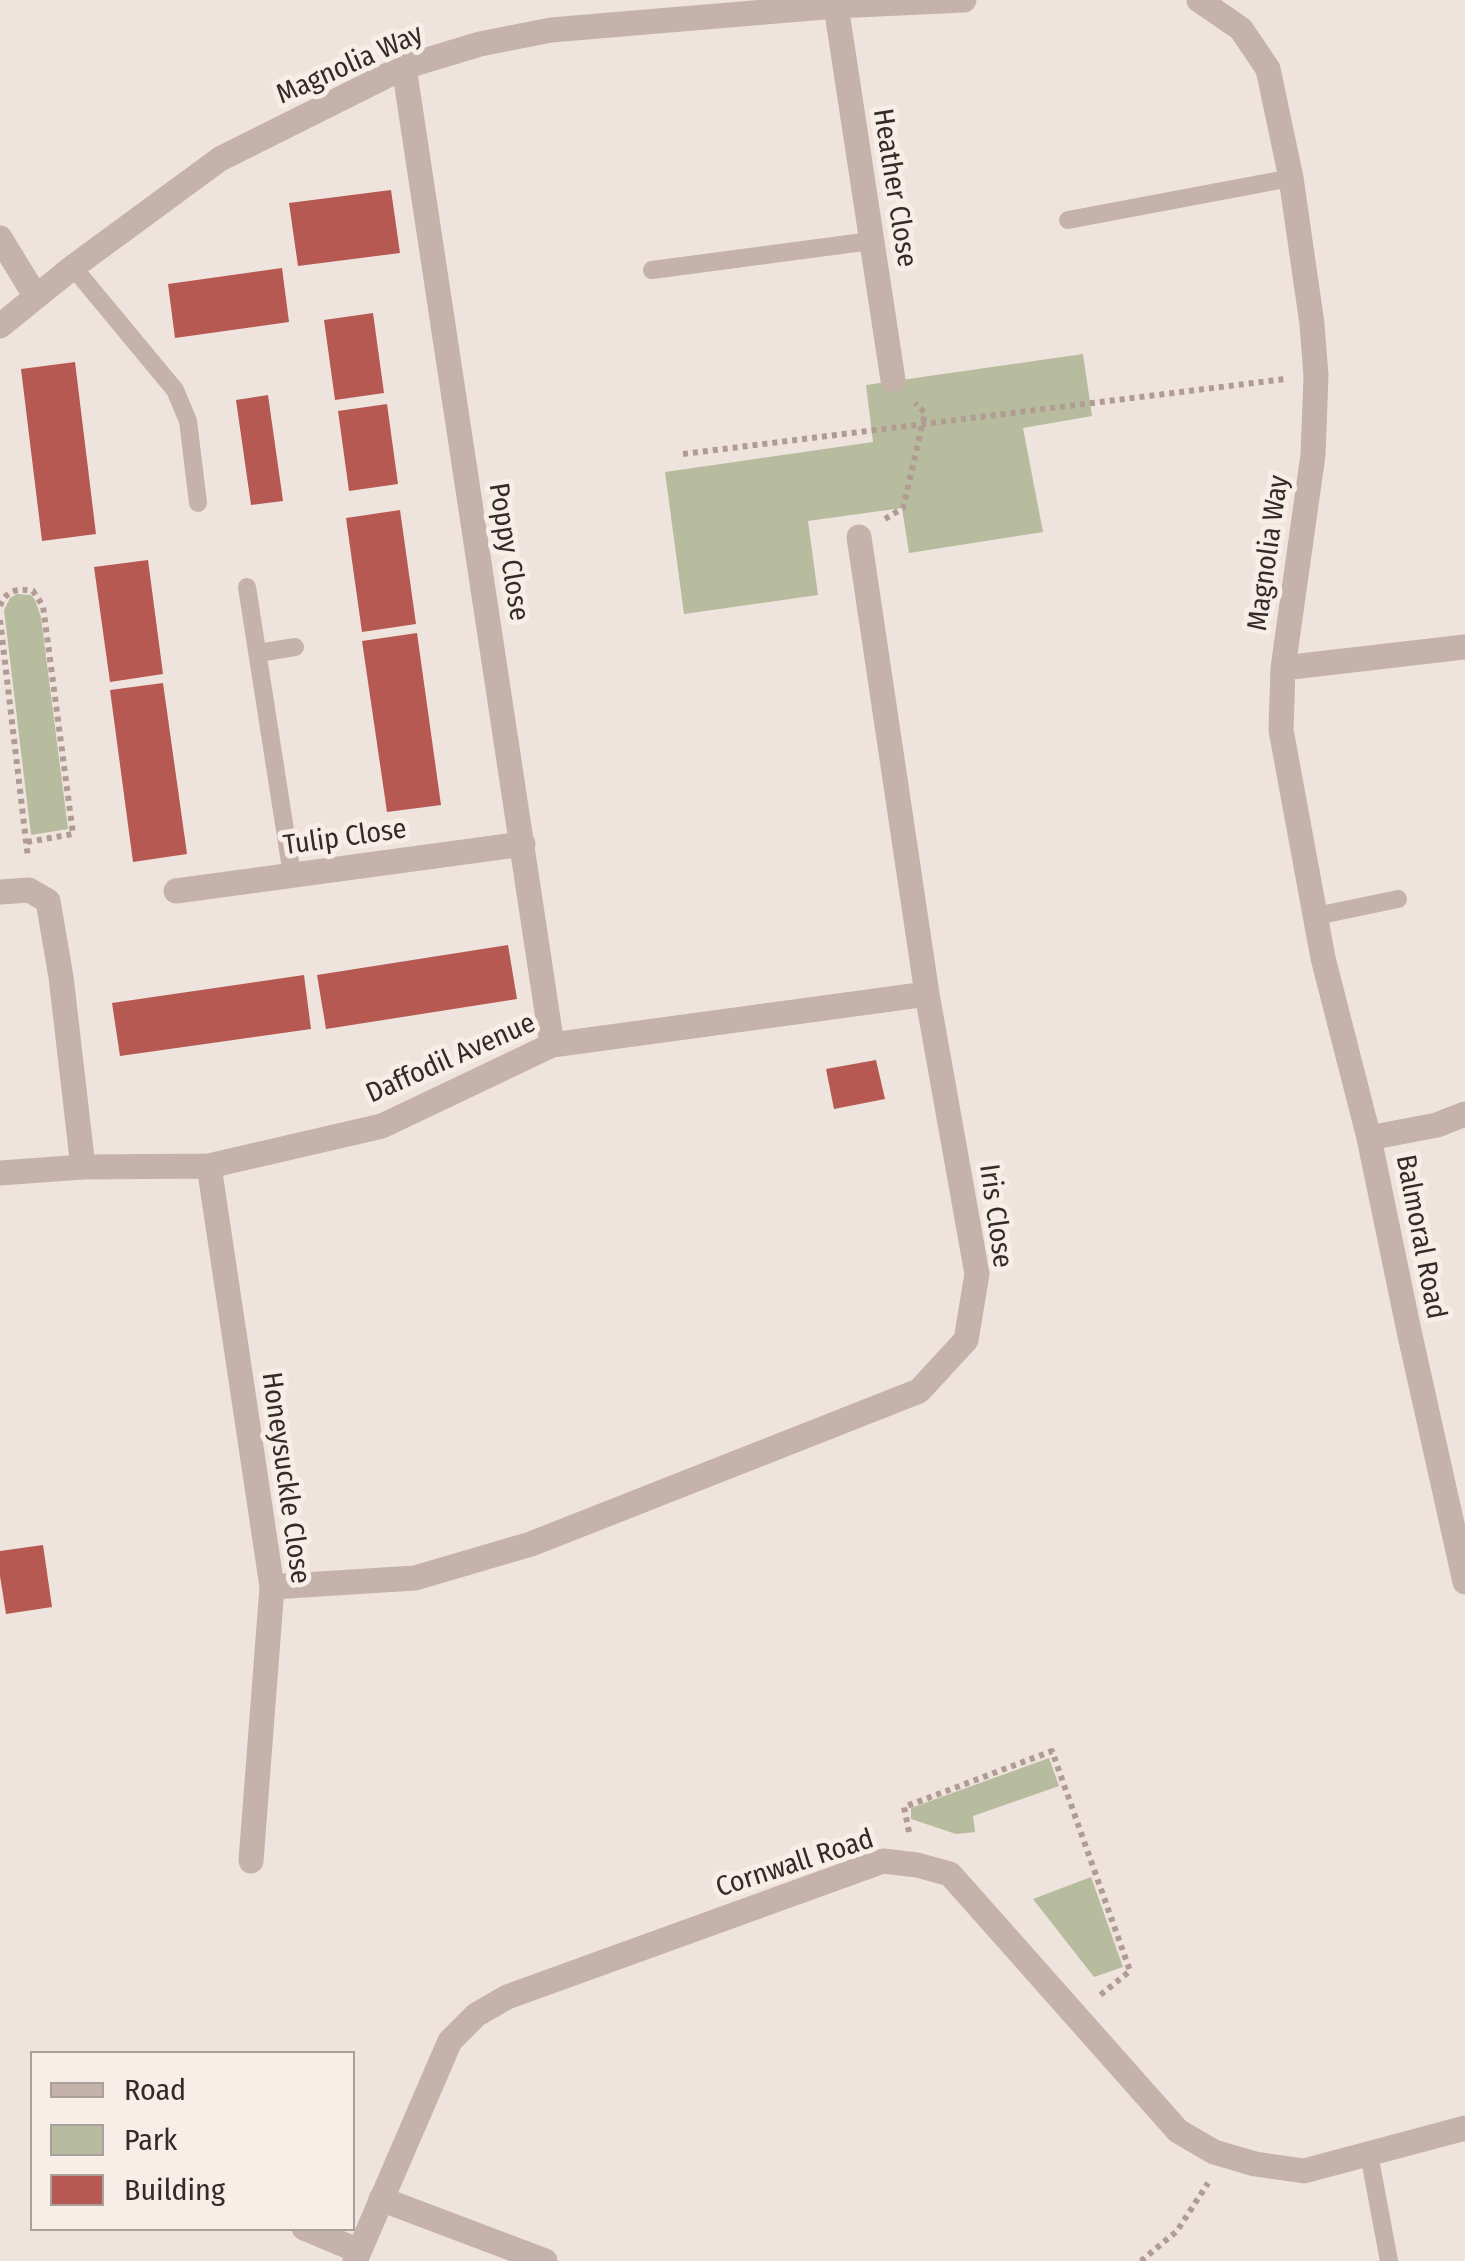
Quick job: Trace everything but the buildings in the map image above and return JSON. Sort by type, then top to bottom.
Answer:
[{"type":"street","name":"Magnolia Way","points":[[0,326],[220,159],[404,67],[480,44],[550,30],[836,6],[964,0]]},
{"type":"street","name":"Magnolia Way","points":[[1199,0],[1241,28],[1268,68],[1291,178],[1316,376],[1313,455],[1283,668],[1280,730],[1323,958],[1370,1138]]},
{"type":"street","name":"Heather Close","points":[[836,6],[893,380]]},
{"type":"street","name":"Poppy Close","points":[[404,67],[552,1045]]},
{"type":"street","points":[[0,238],[36,297]]},
{"type":"street","name":"Iris Close","points":[[272,1587],[415,1578],[531,1544],[918,1391],[966,1340],[977,1274],[927,994],[859,537]]},
{"type":"street","points":[[1283,668],[1465,648]]},
{"type":"street","name":"Tulip Close","points":[[176,891],[523,844]]},
{"type":"street","points":[[0,892],[30,890],[48,901],[83,1167]]},
{"type":"street","name":"Daffodil Avenue","points":[[0,1174],[83,1167],[209,1166],[382,1126],[552,1045],[927,994]]},
{"type":"street","points":[[1370,1138],[1437,1125],[1465,1114]]},
{"type":"street","name":"Balmoral Road","points":[[1370,1138],[1408,1332],[1465,1582]]},
{"type":"street","name":"Honeysuckle Close","points":[[209,1166],[272,1587],[251,1861]]},
{"type":"street","name":"Cornwall Road","points":[[310,2231],[357,2256],[450,2042],[476,2015],[507,1997],[883,1861],[950,1874],[1178,2131],[1221,2154],[1304,2172],[1465,2128]]},
{"type":"street","points":[[381,2199],[545,2261]]},
{"type":"lane","points":[[1068,220],[1291,178]]},
{"type":"lane","points":[[652,270],[872,240]]},
{"type":"lane","points":[[73,267],[175,390],[188,421],[198,503]]},
{"type":"lane","points":[[247,587],[292,875]]},
{"type":"lane","points":[[258,653],[295,647]]},
{"type":"lane","points":[[1316,916],[1398,899]]},
{"type":"lane","points":[[1370,2154],[1388,2261]]},
{"type":"path","points":[[682,454],[1316,376]]},
{"type":"path","points":[[859,537],[903,508],[922,423],[924,413],[893,380]]},
{"type":"path","points":[[0,606],[7,594],[16,589],[34,591],[43,606],[72,834],[28,842]]},
{"type":"path","points":[[0,620],[28,842],[30,890]]},
{"type":"path","points":[[916,1865],[904,1807],[1052,1750],[1130,1971],[1074,2016]]},
{"type":"path","points":[[1140,2261],[1177,2231],[1206,2189],[1221,2154]]},
{"type":"green space","points":[[1083,354],[1092,416],[1023,428],[1043,532],[909,553],[902,508],[808,521],[818,595],[684,614],[665,472],[873,442],[866,385]]},
{"type":"green space","points":[[17,594],[31,595],[41,617],[68,829],[31,835],[4,610]]},
{"type":"green space","points":[[1049,1758],[1059,1786],[973,1816],[975,1832],[956,1834],[911,1819],[911,1808]]},
{"type":"green space","points":[[1091,1877],[1123,1967],[1094,1977],[1033,1899]]}]
